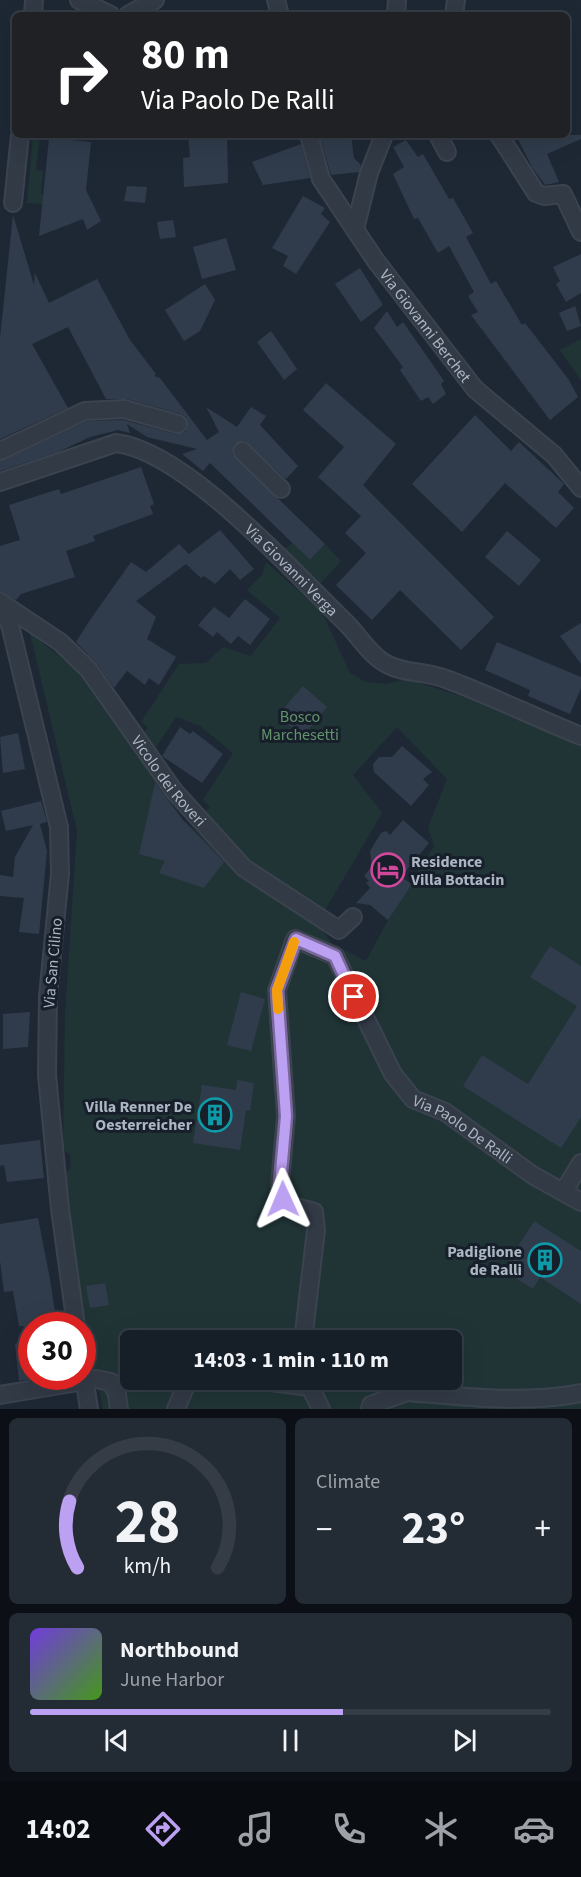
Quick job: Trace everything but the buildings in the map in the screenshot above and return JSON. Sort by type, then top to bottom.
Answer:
[{"type":"street","points":[[79,0],[105,12]]},
{"type":"street","points":[[133,12],[155,0]]},
{"type":"street","points":[[13,203],[20,138]]},
{"type":"street","name":"Via Giovanni Berchet","points":[[310,138],[321,179],[376,261],[475,389],[555,455],[581,488]]},
{"type":"street","points":[[355,229],[369,173],[383,138]]},
{"type":"street","points":[[440,138],[447,152]]},
{"type":"street","points":[[501,138],[536,193],[544,196],[563,194],[581,232]]},
{"type":"street","points":[[0,451],[85,411],[124,409],[178,424]]},
{"type":"street","name":"Via Giovanni Verga","points":[[0,482],[116,443],[134,445],[177,468],[234,516],[313,590],[384,663],[401,670],[446,678],[581,736]]},
{"type":"street","points":[[242,451],[281,489]]},
{"type":"street","name":"Vicolo dei Roveri","points":[[0,602],[60,642],[88,669],[174,791],[244,868],[339,930],[353,917]]},
{"type":"street","name":"Via San Cilino","points":[[0,606],[10,625],[59,826],[60,874],[48,996],[47,1075],[60,1209],[74,1312]]},
{"type":"street","name":"Via Paolo De Ralli","points":[[304,1330],[316,1230],[314,1212],[296,1207],[283,1199],[280,1184],[286,1116],[277,990],[296,939],[335,956],[393,1074],[413,1099],[445,1112],[534,1176],[581,1202]]},
{"type":"street","points":[[564,1191],[581,1162]]},
{"type":"street","points":[[96,1379],[111,1382],[117,1394],[119,1409]]},
{"type":"street","points":[[0,1395],[21,1390]]},
{"type":"street","points":[[85,1390],[88,1409]]},
{"type":"street","points":[[176,1409],[184,1390]]},
{"type":"street","points":[[312,1390],[321,1409]]},
{"type":"street","points":[[370,1409],[371,1406],[389,1397],[407,1392],[479,1398],[551,1399],[581,1393]]},
{"type":"street","points":[[557,1409],[581,1393]]},
{"type":"street","points":[[479,1398],[496,1402],[505,1409]]},
{"type":"green space","points":[[33,138],[40,138],[36,170],[43,171],[41,194],[85,198],[68,206],[27,203]]},
{"type":"green space","points":[[581,339],[581,380],[560,350]]},
{"type":"green space","points":[[293,542],[310,560],[325,544],[341,561],[320,584],[285,549]]},
{"type":"green space","name":"Bosco Marchesetti","points":[[266,562],[322,612],[350,673],[366,682],[386,684],[407,679],[470,699],[581,745],[581,1409],[103,1409],[96,1375],[96,1312],[83,1312],[65,1175],[71,1167],[70,1155],[63,1149],[65,1014],[77,831],[30,633],[76,670],[183,820],[259,887],[316,921],[332,944],[366,961],[388,920],[434,846],[428,827],[447,779],[397,727],[353,775],[382,813],[324,912],[247,864],[200,816],[210,807],[203,800],[233,753],[200,726],[176,717],[152,753],[141,737],[148,727],[141,722],[179,664],[206,663],[223,647],[251,656],[280,618],[247,590],[262,575]]},
{"type":"slow traffic","points":[[278,1009],[277,990],[282,970],[294,942]]},
{"type":"place","name":"Residence Villa Bottacin","points":[[388,870]]},
{"type":"place","name":"Villa Renner De Oesterreicher","points":[[215,1115]]},
{"type":"place","name":"Padiglione de Ralli","points":[[545,1260]]},
{"type":"route","points":[[283,1199],[280,1184],[284,1165],[286,1116],[277,990],[282,970],[296,939],[335,956],[354,997]]}]
